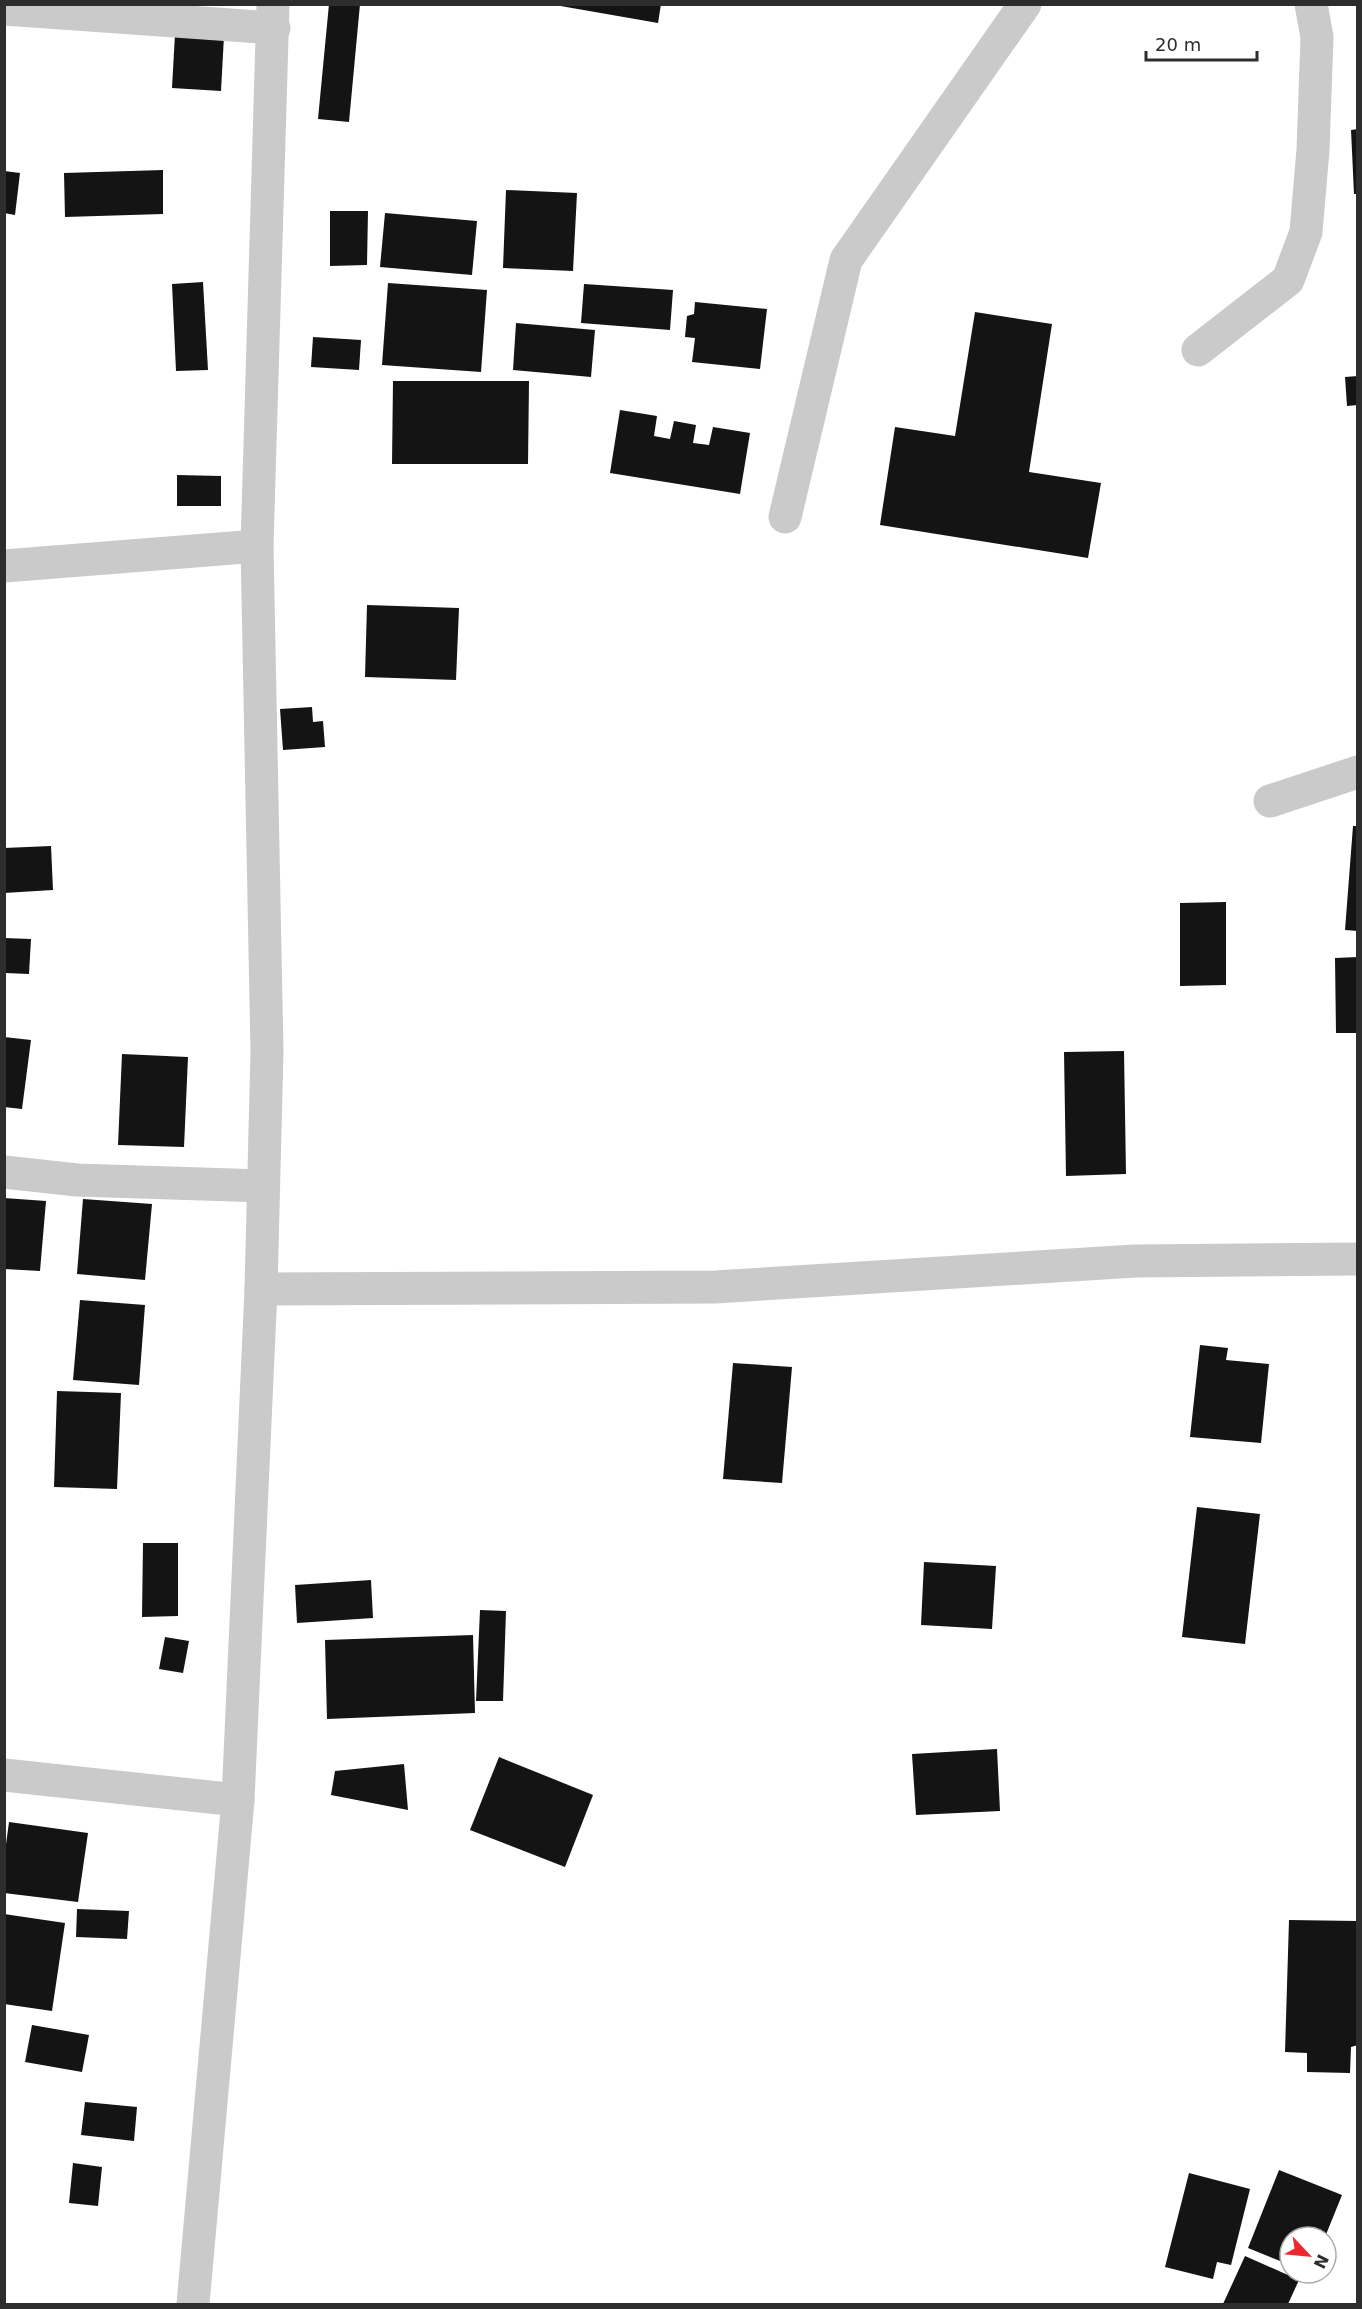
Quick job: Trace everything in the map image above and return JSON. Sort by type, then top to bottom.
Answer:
[{"type":"street","points":[[785,518],[846,260],[1025,4]]},
{"type":"street","points":[[1198,350],[1288,280],[1306,232],[1313,150],[1317,37],[1311,4]]},
{"type":"street","points":[[4,9],[273,16],[257,546],[267,1052],[261,1289],[238,1800],[193,2304]]},
{"type":"street","points":[[4,566],[257,546]]},
{"type":"street","points":[[1270,801],[1358,772]]},
{"type":"street","points":[[4,1172],[77,1180],[262,1186]]},
{"type":"street","points":[[261,1289],[715,1287],[1135,1261],[1358,1259]]},
{"type":"street","points":[[4,1775],[238,1800]]},
{"type":"building","points":[[329,4],[360,4],[349,122],[318,119]]},
{"type":"building","points":[[549,4],[661,4],[658,23]]},
{"type":"building","points":[[175,34],[224,36],[221,91],[172,88]]},
{"type":"building","points":[[1358,129],[1358,194],[1354,194],[1351,130]]},
{"type":"building","points":[[163,170],[163,214],[65,217],[64,173]]},
{"type":"building","points":[[4,171],[20,173],[15,215],[4,213]]},
{"type":"building","points":[[506,190],[577,193],[573,271],[503,268]]},
{"type":"building","points":[[330,211],[368,211],[367,265],[330,266]]},
{"type":"building","points":[[385,213],[477,221],[472,275],[380,267]]},
{"type":"building","points":[[203,282],[208,370],[176,371],[172,284]]},
{"type":"building","points":[[388,283],[487,290],[481,372],[382,365]]},
{"type":"building","points":[[584,284],[673,290],[670,330],[581,323]]},
{"type":"building","points":[[695,302],[767,309],[760,369],[692,362],[695,338],[685,337],[687,316],[694,314]]},
{"type":"building","points":[[975,312],[1052,324],[1029,472],[1101,483],[1088,558],[880,525],[895,427],[955,436]]},
{"type":"building","points":[[516,323],[595,330],[591,377],[513,370]]},
{"type":"building","points":[[313,337],[361,340],[359,370],[311,367]]},
{"type":"building","points":[[1358,376],[1358,405],[1347,406],[1345,377]]},
{"type":"building","points":[[393,381],[529,381],[528,464],[392,464]]},
{"type":"building","points":[[620,410],[657,416],[654,436],[670,439],[674,421],[696,425],[693,443],[709,445],[713,427],[750,433],[740,494],[610,473]]},
{"type":"building","points":[[177,475],[221,476],[221,506],[177,506]]},
{"type":"building","points":[[367,605],[459,608],[456,680],[365,677]]},
{"type":"building","points":[[312,707],[313,722],[323,721],[325,747],[283,750],[280,709]]},
{"type":"building","points":[[1353,826],[1358,826],[1358,931],[1345,930]]},
{"type":"building","points":[[51,846],[53,890],[4,893],[4,848]]},
{"type":"building","points":[[1226,902],[1226,985],[1180,986],[1180,903]]},
{"type":"building","points":[[4,938],[31,939],[29,974],[5,973]]},
{"type":"building","points":[[1358,957],[1358,1033],[1336,1033],[1335,958]]},
{"type":"building","points":[[4,1037],[31,1040],[22,1109],[4,1107]]},
{"type":"building","points":[[1124,1051],[1126,1174],[1066,1176],[1064,1052]]},
{"type":"building","points":[[122,1054],[188,1057],[184,1147],[118,1145]]},
{"type":"building","points":[[4,1198],[46,1201],[40,1271],[4,1269]]},
{"type":"building","points":[[83,1199],[152,1204],[145,1280],[77,1274]]},
{"type":"building","points":[[80,1300],[145,1305],[139,1385],[73,1380]]},
{"type":"building","points":[[1200,1345],[1228,1348],[1226,1360],[1269,1364],[1261,1443],[1190,1437]]},
{"type":"building","points":[[733,1363],[792,1367],[782,1483],[723,1479]]},
{"type":"building","points":[[57,1391],[121,1393],[117,1489],[54,1487]]},
{"type":"building","points":[[1197,1507],[1260,1514],[1245,1644],[1182,1637]]},
{"type":"building","points":[[143,1543],[178,1543],[178,1616],[142,1617]]},
{"type":"building","points":[[924,1562],[996,1566],[992,1629],[921,1625]]},
{"type":"building","points":[[371,1580],[373,1618],[297,1623],[295,1585]]},
{"type":"building","points":[[480,1610],[506,1611],[503,1701],[476,1701]]},
{"type":"building","points":[[473,1635],[475,1713],[327,1719],[325,1640]]},
{"type":"building","points":[[165,1637],[189,1641],[183,1673],[159,1669]]},
{"type":"building","points":[[997,1749],[1000,1811],[916,1815],[912,1754]]},
{"type":"building","points":[[499,1757],[593,1795],[565,1867],[470,1830]]},
{"type":"building","points":[[404,1764],[408,1810],[331,1795],[335,1771]]},
{"type":"building","points":[[9,1822],[88,1833],[78,1902],[4,1893],[4,1859]]},
{"type":"building","points":[[77,1909],[129,1911],[127,1939],[76,1937]]},
{"type":"building","points":[[4,1914],[65,1923],[52,2011],[4,2004]]},
{"type":"building","points":[[1289,1920],[1358,1921],[1358,2045],[1351,2047],[1350,2073],[1307,2072],[1307,2053],[1285,2052]]},
{"type":"building","points":[[32,2025],[89,2035],[82,2072],[25,2062]]},
{"type":"building","points":[[85,2102],[137,2107],[134,2141],[81,2135]]},
{"type":"building","points":[[73,2163],[102,2167],[98,2206],[69,2203]]},
{"type":"building","points":[[1279,2170],[1342,2195],[1330,2225],[1278,2225],[1278,2260],[1248,2248]]},
{"type":"building","points":[[1189,2173],[1250,2189],[1231,2265],[1217,2262],[1213,2279],[1165,2267]]},
{"type":"building","points":[[1245,2256],[1278,2271],[1278,2285],[1297,2285],[1288,2304],[1223,2304]]}]
